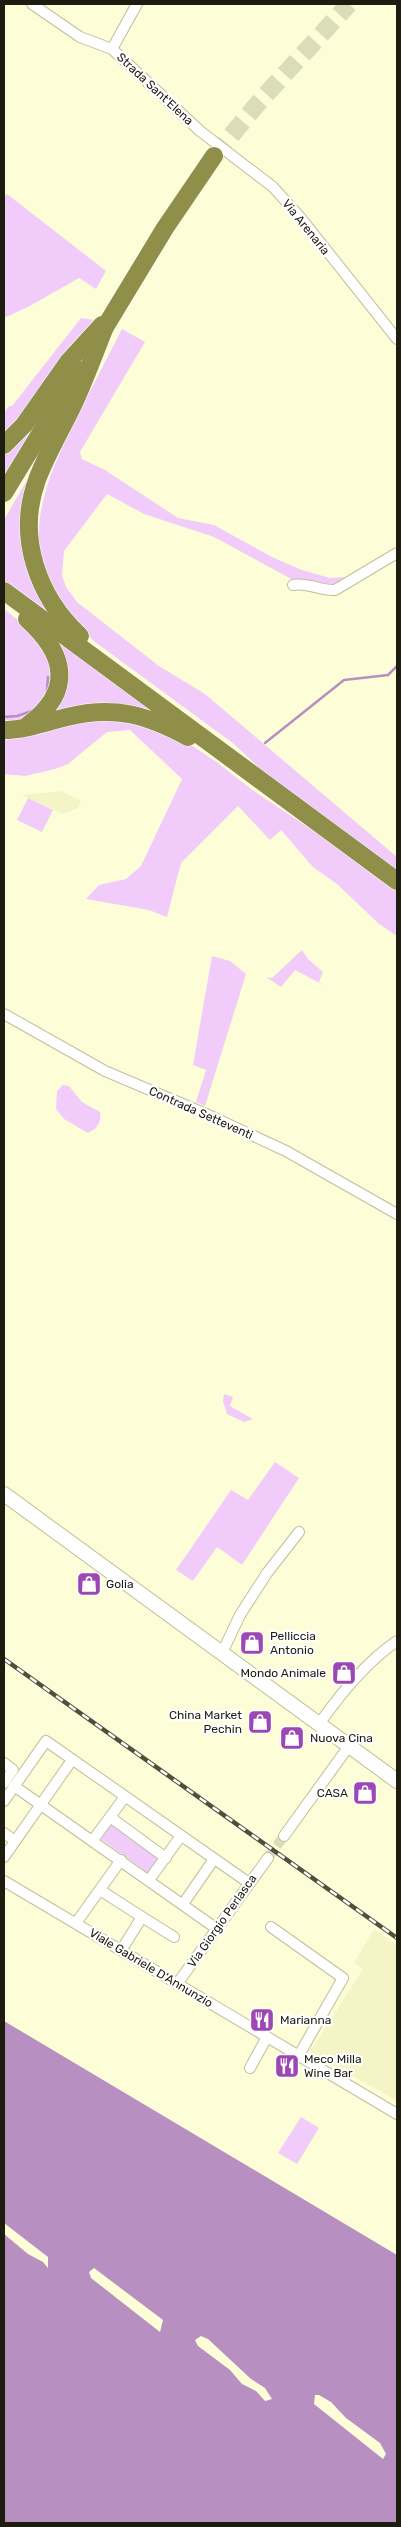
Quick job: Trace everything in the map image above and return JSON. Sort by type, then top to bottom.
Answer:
[{"type":"highway","points":[[4,493],[165,228],[214,156]]},
{"type":"highway","points":[[4,445],[24,425],[69,361],[117,308]]},
{"type":"highway","points":[[105,327],[78,395],[38,480],[31,513],[30,538],[41,585],[57,612],[150,698]]},
{"type":"highway","points":[[4,591],[397,881]]},
{"type":"highway","points":[[4,601],[45,636],[58,665],[59,681],[54,700],[45,712],[26,727]]},
{"type":"highway","points":[[4,730],[96,712],[136,714],[161,723],[241,766]]},
{"type":"main road","points":[[4,1494],[397,1781]]},
{"type":"street","name":"Strada Sant'Elena","points":[[32,4],[80,37],[112,49],[200,131]]},
{"type":"street","points":[[112,49],[137,4]]},
{"type":"street","name":"Via Arenaria","points":[[200,131],[273,187],[300,217],[397,338]]},
{"type":"street","points":[[293,585],[302,583],[324,591],[334,590],[397,553]]},
{"type":"street","name":"Contrada Setteventi","points":[[4,1014],[105,1071],[204,1113],[286,1151],[397,1214]]},
{"type":"street","points":[[222,1653],[240,1615],[267,1573],[299,1532]]},
{"type":"street","points":[[319,1724],[364,1669],[380,1653],[397,1641]]},
{"type":"street","points":[[4,1801],[46,1741],[124,1798],[249,1883]]},
{"type":"street","points":[[284,1836],[349,1746]]},
{"type":"street","points":[[4,1857],[72,1760]]},
{"type":"street","points":[[4,1763],[13,1770],[4,1783]]},
{"type":"street","points":[[14,1786],[218,1929]]},
{"type":"street","points":[[93,1840],[124,1798]]},
{"type":"street","points":[[110,1817],[166,1858]]},
{"type":"street","points":[[4,1833],[15,1840]]},
{"type":"street","points":[[149,1880],[181,1836]]},
{"type":"street","name":"Via Giorgio Perlasca","points":[[177,1984],[268,1858]]},
{"type":"street","points":[[183,1904],[214,1859]]},
{"type":"street","points":[[76,1923],[121,1860]]},
{"type":"street","name":"Viale Gabriele D'Annunzio","points":[[4,1881],[122,1949],[177,1984],[397,2114]]},
{"type":"street","points":[[100,1890],[174,1937]]},
{"type":"street","points":[[122,1949],[142,1917]]},
{"type":"street","points":[[271,1928],[343,1978],[299,2055]]},
{"type":"street","points":[[250,2068],[267,2037]]},
{"type":"shaded area","points":[[7,194],[106,271],[96,289],[79,278],[30,306],[4,318],[4,197]]},
{"type":"shaded area","points":[[81,318],[95,320],[4,441],[4,413],[9,406],[12,406]]},
{"type":"shaded area","points":[[122,329],[145,342],[80,452],[82,459],[105,470],[178,518],[214,525],[272,557],[302,570],[330,578],[349,577],[319,594],[214,537],[144,514],[107,494],[64,551],[62,575],[66,587],[77,602],[159,666],[205,694],[397,857],[397,873],[271,779],[234,744],[95,642],[69,615],[51,589],[42,562],[39,535],[42,507],[50,478],[62,448]]},
{"type":"shaded area","points":[[49,402],[4,490],[4,453]]},
{"type":"shaded area","points":[[63,417],[28,515],[53,618],[4,581],[4,520]]},
{"type":"shaded area","points":[[4,609],[34,633],[55,674],[43,702],[33,713],[26,717],[4,722]]},
{"type":"shaded area","points":[[47,632],[159,713],[51,711],[58,702]]},
{"type":"shaded area","points":[[96,716],[172,732],[218,763],[251,789],[397,887],[397,936],[378,923],[337,884],[313,867],[281,830],[270,840],[238,806],[181,863],[167,917],[149,910],[86,899],[99,885],[126,879],[141,866],[182,779],[130,730],[107,732],[68,764],[25,776],[4,774],[4,738]]},
{"type":"shaded area","points":[[62,791],[81,801],[78,808],[63,814],[21,795]]},
{"type":"shaded area","points":[[28,798],[53,810],[42,832],[17,820]]},
{"type":"shaded area","points":[[302,950],[308,959],[323,972],[319,982],[325,986],[295,970],[281,987],[266,977],[272,978]]},
{"type":"shaded area","points":[[212,956],[230,961],[246,974],[205,1106],[196,1102],[206,1070],[193,1065]]},
{"type":"shaded area","points":[[63,1085],[69,1086],[82,1102],[100,1112],[99,1122],[88,1133],[64,1119],[56,1109],[57,1091]]},
{"type":"shaded area","points":[[224,1394],[233,1397],[230,1406],[253,1419],[244,1422],[227,1414],[223,1401]]},
{"type":"shaded area","points":[[275,1462],[299,1478],[242,1565],[217,1547],[193,1581],[176,1570],[231,1490],[248,1500]]},
{"type":"shaded area","points":[[112,1823],[164,1858],[151,1875],[101,1839]]},
{"type":"shaded area","points":[[374,1929],[397,1945],[397,2101],[310,2052],[363,1969],[354,1963]]},
{"type":"shaded area","points":[[4,2021],[397,2255],[397,2523],[4,2523]]},
{"type":"shaded area","points":[[301,2117],[319,2128],[297,2164],[278,2153]]},
{"type":"pier","points":[[4,2223],[48,2257],[48,2268],[43,2262],[28,2254],[4,2234]]},
{"type":"pier","points":[[94,2268],[163,2320],[160,2332],[91,2278],[89,2272]]},
{"type":"pier","points":[[201,2336],[208,2339],[251,2379],[265,2388],[272,2399],[265,2401],[256,2391],[242,2384],[230,2370],[198,2346],[195,2340]]},
{"type":"pier","points":[[315,2395],[319,2395],[331,2402],[346,2418],[380,2443],[386,2454],[383,2459],[314,2404]]},
{"type":"waterway","points":[[265,743],[344,680],[388,675],[397,666]]},
{"type":"waterway","points":[[47,691],[48,677]]},
{"type":"waterway","points":[[4,717],[17,716],[32,711]]},
{"type":"tunnel","points":[[214,156],[260,101],[349,4]]},
{"type":"tunnel","points":[[268,1858],[284,1836]]},
{"type":"railway","points":[[4,1659],[397,1938]]},
{"type":"place","name":"Golia","points":[[89,1584]]},
{"type":"place","name":"Pelliccia Antonio","points":[[252,1643]]},
{"type":"place","name":"Mondo Animale","points":[[344,1673]]},
{"type":"place","name":"China Market Pechin","points":[[260,1722]]},
{"type":"place","name":"Nuova Cina","points":[[292,1738]]},
{"type":"place","name":"CASA","points":[[365,1793]]},
{"type":"place","name":"Marianna","points":[[262,2020]]},
{"type":"place","name":"Meco Milla Wine Bar","points":[[287,2066]]}]
